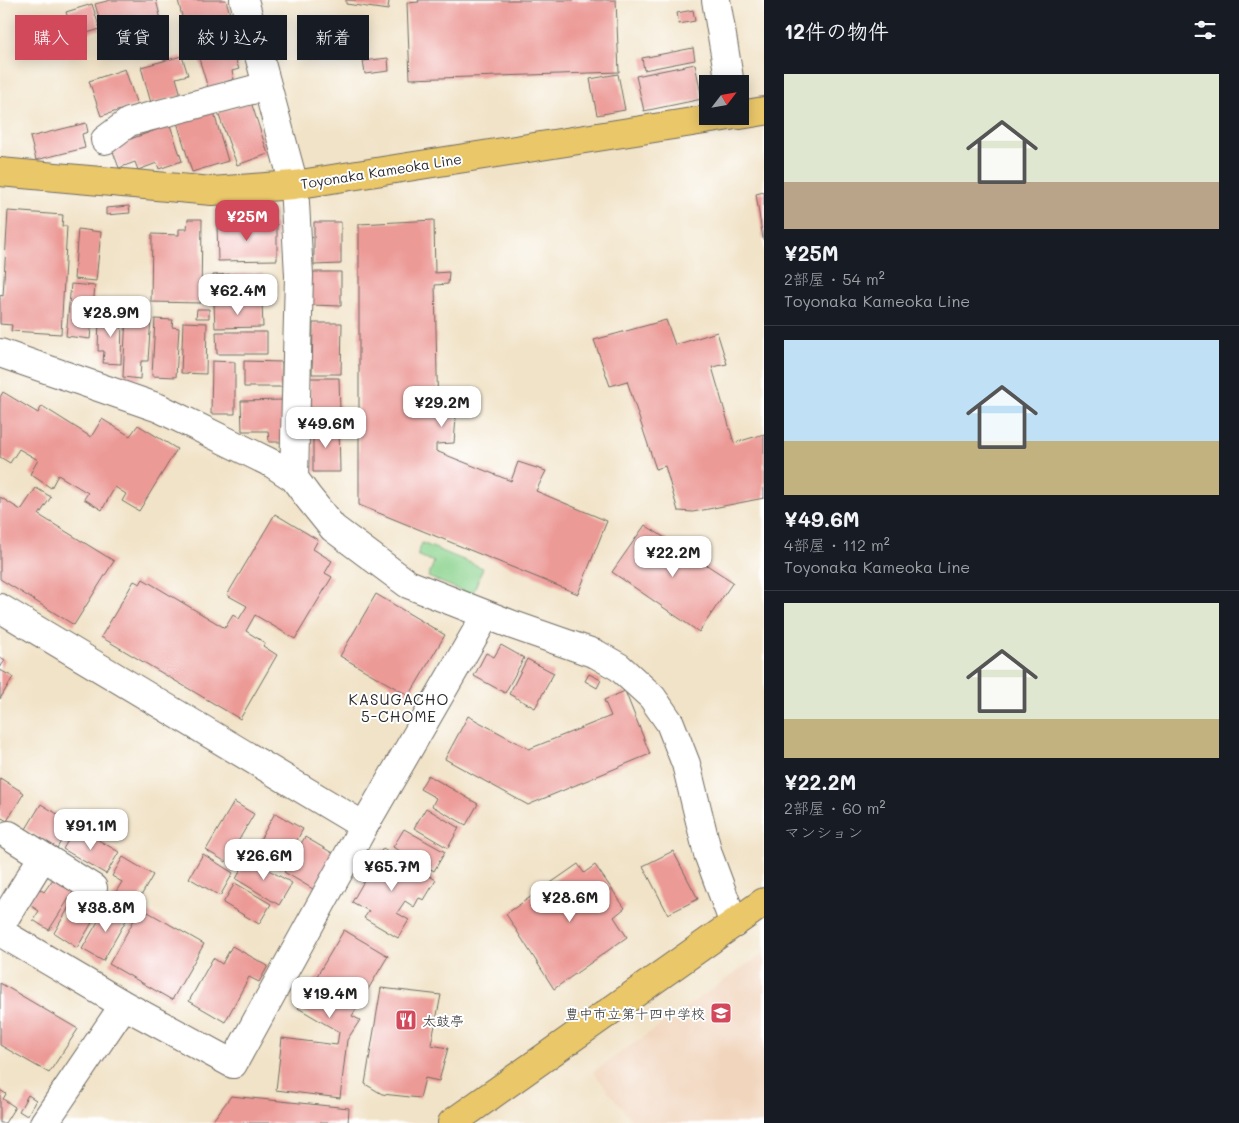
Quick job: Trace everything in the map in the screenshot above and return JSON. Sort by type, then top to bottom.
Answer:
[{"type":"main road","points":[[749,113],[764,110]]},
{"type":"main road","name":"Toyonaka Kameoka Line","points":[[0,172],[212,190],[294,185],[699,121]]},
{"type":"main road","points":[[452,1123],[764,902]]},
{"type":"street","points":[[244,0],[294,185],[299,274],[294,478]]},
{"type":"street","points":[[716,0],[728,75]]},
{"type":"street","points":[[105,140],[129,122],[267,86]]},
{"type":"street","points":[[0,353],[159,408],[273,464],[294,478],[333,528],[395,575],[420,589],[609,661],[627,674],[652,697],[670,723],[686,764],[708,854],[734,924]]},
{"type":"street","points":[[0,608],[364,826]]},
{"type":"street","points":[[0,932],[124,1005],[233,1064],[364,826],[486,615]]},
{"type":"street","points":[[9,835],[42,858],[93,888]]},
{"type":"street","points":[[0,926],[42,858]]},
{"type":"street","points":[[44,1123],[124,1005]]},
{"type":"shaded area","name":"豊中市立第十四中学校","points":[[764,953],[764,1123],[634,1123],[593,1072]]},
{"type":"green space","points":[[422,543],[483,568],[472,595],[428,577],[434,562],[417,555]]},
{"type":"building","points":[[111,0],[156,0],[160,15],[98,15],[95,4]]},
{"type":"building","points":[[178,0],[226,0],[230,15],[182,15]]},
{"type":"building","points":[[346,0],[389,0],[388,10],[346,4]]},
{"type":"building","points":[[418,0],[616,0],[619,72],[410,79],[407,3],[419,2]]},
{"type":"building","points":[[92,4],[97,20],[97,30],[87,33],[87,15],[67,15],[66,12]]},
{"type":"building","points":[[693,10],[695,21],[679,24],[677,13]]},
{"type":"building","points":[[693,48],[695,60],[644,70],[642,58]]},
{"type":"building","points":[[179,57],[179,60],[183,60],[188,75],[176,78],[181,95],[151,103],[141,67]]},
{"type":"building","points":[[388,58],[389,71],[365,74],[363,61]]},
{"type":"building","points":[[199,60],[239,60],[236,61],[239,69],[232,71],[234,79],[208,88]]},
{"type":"building","points":[[695,64],[699,84],[699,100],[644,111],[636,76]]},
{"type":"building","points":[[125,69],[137,105],[101,116],[89,81]]},
{"type":"building","points":[[618,74],[625,110],[597,115],[590,79]]},
{"type":"building","points":[[251,102],[268,154],[237,165],[218,113]]},
{"type":"building","points":[[213,110],[228,161],[192,172],[177,122]]},
{"type":"building","points":[[86,123],[88,132],[82,134],[85,148],[36,160],[30,137]]},
{"type":"building","points":[[170,125],[182,161],[159,169],[157,163],[138,170],[135,162],[119,168],[111,146]]},
{"type":"building","points":[[764,192],[764,239],[763,239],[756,194]]},
{"type":"building","points":[[129,206],[130,213],[106,215],[106,208]]},
{"type":"building","points":[[8,211],[63,215],[62,226],[67,226],[61,334],[11,331],[12,325],[0,324],[0,295],[3,296]]},
{"type":"building","points":[[188,219],[202,219],[201,303],[151,302],[152,234],[179,235],[179,229],[187,229]]},
{"type":"building","points":[[434,220],[435,273],[449,272],[448,284],[435,285],[438,418],[456,417],[454,443],[436,444],[436,451],[511,481],[518,462],[546,471],[536,491],[607,521],[578,594],[359,505],[359,224]]},
{"type":"building","points":[[314,222],[341,222],[341,264],[314,265]]},
{"type":"building","points":[[217,224],[277,224],[277,260],[218,261]]},
{"type":"building","points":[[78,229],[101,232],[96,281],[74,279]]},
{"type":"building","points":[[310,272],[341,272],[341,306],[310,305]]},
{"type":"building","points":[[263,273],[264,298],[214,300],[213,275]]},
{"type":"building","points":[[71,284],[95,286],[90,339],[66,336]]},
{"type":"building","points":[[262,303],[263,327],[215,328],[214,304]]},
{"type":"building","points":[[197,309],[209,309],[209,318],[196,318]]},
{"type":"building","points":[[99,315],[122,316],[121,364],[103,363],[104,351],[98,351]]},
{"type":"building","points":[[126,315],[151,317],[148,361],[141,361],[140,379],[123,377]]},
{"type":"building","points":[[155,319],[173,320],[172,327],[179,328],[176,377],[152,376]]},
{"type":"building","points":[[666,320],[675,345],[717,332],[727,364],[712,367],[734,443],[764,434],[764,498],[693,512],[678,511],[665,466],[656,469],[627,381],[610,386],[594,340]]},
{"type":"building","points":[[183,322],[207,323],[206,374],[181,373]]},
{"type":"building","points":[[313,323],[342,323],[341,374],[312,374]]},
{"type":"building","points":[[216,332],[267,332],[267,354],[217,354]]},
{"type":"building","points":[[212,361],[235,362],[235,414],[211,414]]},
{"type":"building","points":[[244,361],[282,362],[282,387],[244,387]]},
{"type":"building","points":[[310,378],[339,378],[340,411],[310,411]]},
{"type":"building","points":[[3,392],[38,413],[42,406],[91,437],[102,419],[130,436],[138,425],[177,449],[139,511],[122,501],[126,494],[115,487],[102,510],[84,499],[88,493],[58,475],[51,488],[30,474],[38,460],[19,449],[10,463],[0,457],[0,397]]},
{"type":"building","points":[[283,400],[284,442],[269,442],[268,431],[242,431],[241,401]]},
{"type":"building","points":[[313,426],[339,426],[340,472],[313,472]]},
{"type":"building","points":[[36,488],[51,497],[39,515],[114,561],[74,625],[0,579],[0,497],[21,510]]},
{"type":"building","points":[[275,514],[318,540],[313,549],[332,561],[325,573],[332,577],[295,639],[255,615],[246,631],[265,643],[263,646],[277,655],[240,719],[101,637],[134,581],[140,584],[143,579],[225,628],[233,615],[239,619],[247,606],[227,595]]},
{"type":"building","points":[[645,525],[733,582],[699,632],[612,572]]},
{"type":"building","points":[[376,594],[445,635],[409,696],[340,656]]},
{"type":"building","points":[[501,645],[524,658],[505,693],[474,676],[486,653],[494,657]]},
{"type":"building","points":[[0,657],[5,660],[0,668]]},
{"type":"building","points":[[527,659],[554,673],[535,708],[509,694]]},
{"type":"building","points":[[0,670],[13,677],[0,699]]},
{"type":"building","points":[[589,674],[601,680],[597,688],[585,681]]},
{"type":"building","points":[[625,691],[650,754],[528,805],[445,759],[468,716],[529,749],[611,716],[604,700]]},
{"type":"building","points":[[428,775],[478,804],[466,825],[432,806],[436,798],[420,789]]},
{"type":"building","points":[[0,778],[24,793],[7,821],[0,817]]},
{"type":"building","points":[[234,802],[254,814],[226,862],[206,850]]},
{"type":"building","points":[[41,804],[72,823],[57,848],[26,829]]},
{"type":"building","points":[[426,808],[459,828],[448,848],[414,828]]},
{"type":"building","points":[[275,813],[303,829],[281,869],[252,854]]},
{"type":"building","points":[[76,827],[119,852],[106,874],[63,849]]},
{"type":"building","points":[[404,829],[445,852],[434,871],[393,847]]},
{"type":"building","points":[[305,837],[334,854],[313,889],[284,872]]},
{"type":"building","points":[[383,848],[436,880],[424,900],[419,898],[414,907],[405,901],[397,913],[409,920],[398,938],[364,918],[369,911],[352,902]]},
{"type":"building","points":[[673,851],[698,899],[668,914],[643,866]]},
{"type":"building","points":[[203,854],[233,873],[220,896],[189,878]]},
{"type":"building","points":[[123,857],[153,875],[133,910],[112,898],[122,882],[112,876]]},
{"type":"building","points":[[247,858],[292,883],[279,905],[236,879]]},
{"type":"building","points":[[578,864],[584,873],[595,865],[625,908],[614,917],[627,937],[554,989],[506,914]]},
{"type":"building","points":[[53,879],[73,892],[49,930],[33,920],[39,911],[28,904],[38,888],[44,892]]},
{"type":"building","points":[[235,883],[271,904],[259,924],[223,903]]},
{"type":"building","points":[[76,895],[100,909],[77,948],[54,933]]},
{"type":"building","points":[[113,905],[129,915],[103,961],[82,949],[104,911],[108,914]]},
{"type":"building","points":[[141,908],[204,944],[172,1000],[109,964]]},
{"type":"building","points":[[344,930],[388,956],[352,1016],[360,1020],[347,1040],[340,1098],[276,1090],[282,1038],[337,1045],[339,1032],[298,1008]]},
{"type":"building","points":[[232,946],[268,966],[259,982],[249,977],[225,1022],[189,1001],[213,958],[222,964]]},
{"type":"building","points":[[0,983],[78,1029],[49,1073],[0,1045]]},
{"type":"building","name":"太鼓亭","points":[[381,988],[441,995],[431,1045],[448,1048],[439,1081],[425,1078],[420,1098],[382,1094],[365,1084]]},
{"type":"building","points":[[0,1090],[6,1094],[3,1099],[15,1107],[5,1123],[0,1123]]},
{"type":"building","points":[[28,1095],[36,1100],[27,1116],[19,1111]]},
{"type":"building","points":[[231,1096],[349,1108],[348,1123],[211,1123]]},
{"type":"place","name":"豊中市立第十四中学校","points":[[721,1013]]},
{"type":"place","name":"太鼓亭","points":[[406,1020]]},
{"type":"district","name":"KASUGACHO 5-CHOME","points":[[399,708]]}]
